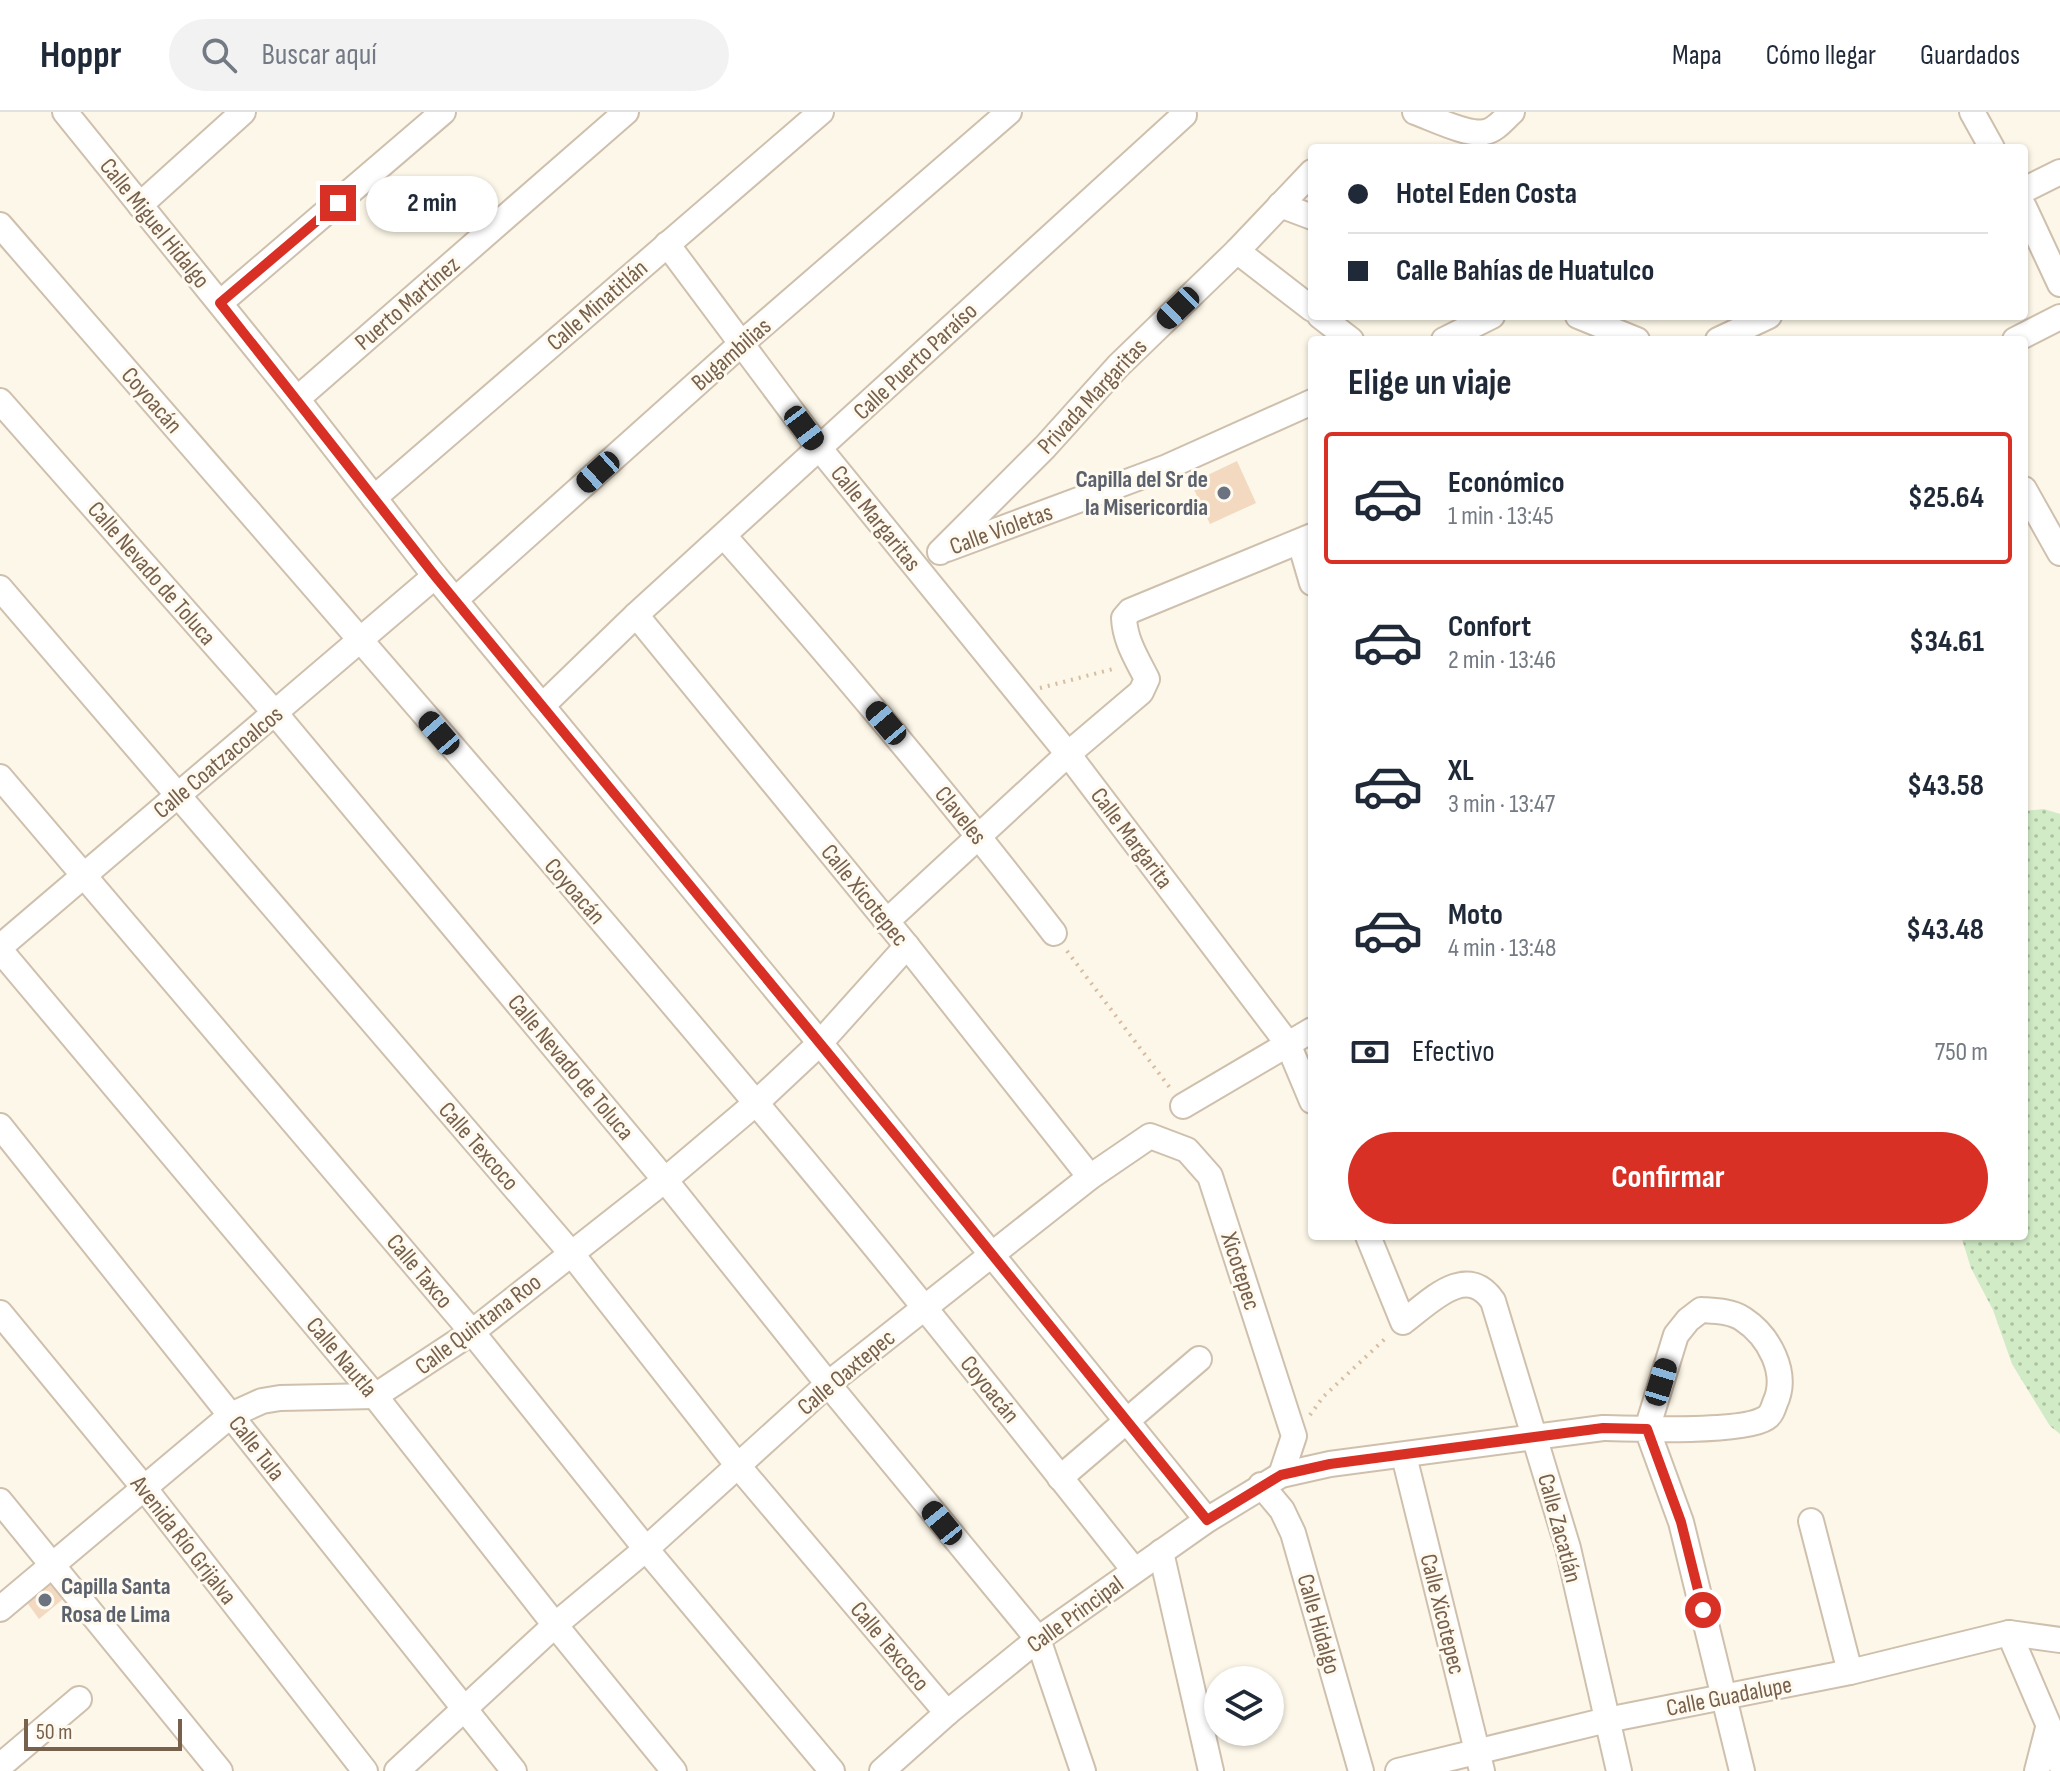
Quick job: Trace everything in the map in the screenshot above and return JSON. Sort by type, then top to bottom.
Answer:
[{"type":"street","name":"Calle Miguel Hidalgo","points":[[65,112],[297,399],[435,576],[993,1255]]},
{"type":"street","points":[[140,205],[243,112]]},
{"type":"street","points":[[220,303],[443,112]]},
{"type":"street","name":"Puerto Martínez","points":[[297,399],[626,112]]},
{"type":"street","name":"Calle Minatitlán","points":[[374,498],[821,112]]},
{"type":"street","name":"Bugambilias","points":[[455,600],[741,344],[1009,112]]},
{"type":"street","points":[[1415,112],[1472,132],[1484,133],[1495,128],[1512,112]]},
{"type":"street","points":[[1972,112],[1990,144]]},
{"type":"street","name":"Calle Puerto Paraíso","points":[[542,706],[636,615],[1184,115]]},
{"type":"street","points":[[2028,188],[2060,172]]},
{"type":"street","name":"Privada Margaritas","points":[[940,552],[1045,447],[1118,366],[1237,251],[1308,176]]},
{"type":"street","points":[[1280,205],[1308,216]]},
{"type":"street","points":[[2028,216],[2060,284]]},
{"type":"street","name":"Coyoacán","points":[[0,225],[756,1103],[1134,1570]]},
{"type":"street","name":"Calle Margaritas","points":[[667,244],[820,449],[971,636]]},
{"type":"street","points":[[1237,251],[1308,306]]},
{"type":"street","points":[[2023,336],[2060,317]]},
{"type":"street","points":[[1325,320],[1346,336]]},
{"type":"street","points":[[1452,336],[1484,320]]},
{"type":"street","points":[[1588,320],[1627,336]]},
{"type":"street","points":[[1726,336],[1760,320]]},
{"type":"street","name":"Calle Nevado de Toluca","points":[[0,401],[275,713],[665,1180],[1038,1639],[1083,1771]]},
{"type":"street","name":"Calle Violetas","points":[[912,563],[1167,467],[1308,404]]},
{"type":"street","points":[[2028,503],[2060,553]]},
{"type":"street","name":"Claveles","points":[[724,536],[830,656],[979,836],[1054,933]]},
{"type":"street","points":[[886,922],[1068,754],[1141,692],[1147,679],[1131,650],[1124,618],[1130,611],[1306,539]]},
{"type":"street","name":"Calle Coatzacoalcos","points":[[0,949],[435,576]]},
{"type":"street","name":"Calle Texcoco","points":[[0,588],[571,1253],[739,1467],[947,1713]]},
{"type":"street","name":"Calle Xicotepec","points":[[636,615],[907,946],[1090,1177]]},
{"type":"street","name":"Calle Margarita","points":[[971,636],[1068,754],[1288,1044],[1308,1092]]},
{"type":"street","name":"Calle Taxco","points":[[0,777],[472,1332],[646,1549],[832,1771]]},
{"type":"street","name":"Calle Quintana Roo","points":[[375,1396],[472,1332],[665,1180],[756,1103],[820,1043],[907,946]]},
{"type":"street","name":"Calle Nautla","points":[[0,949],[375,1396],[674,1771]]},
{"type":"street","points":[[1183,1106],[1308,1032]]},
{"type":"street","name":"Calle Tula","points":[[0,1126],[514,1771]]},
{"type":"street","name":"Calle Oaxtepec","points":[[397,1771],[555,1625],[739,1467],[828,1384],[1090,1177],[1150,1136]]},
{"type":"street","name":"Xicotepec","points":[[1150,1136],[1187,1150],[1210,1176],[1294,1436]]},
{"type":"street","points":[[1370,1240],[1403,1322]]},
{"type":"street","points":[[993,1255],[1207,1520]]},
{"type":"street","name":"Calle Zacatlán","points":[[1403,1322],[1456,1285],[1468,1283],[1485,1288],[1501,1320],[1568,1548],[1619,1771]]},
{"type":"street","name":"Calle Principal","points":[[882,1771],[1038,1639],[1207,1520],[1271,1480],[1330,1464],[1603,1428],[1647,1429],[1750,1426],[1769,1416],[1778,1397],[1780,1375],[1774,1355],[1759,1333],[1742,1318],[1723,1312],[1701,1310],[1688,1320],[1676,1335],[1647,1429]]},
{"type":"street","name":"Avenida Río Grijalva","points":[[0,1313],[145,1489],[365,1771]]},
{"type":"street","points":[[1060,1478],[1199,1359]]},
{"type":"street","points":[[0,1609],[231,1415],[262,1401],[280,1398],[375,1396]]},
{"type":"street","points":[[1647,1429],[1681,1522],[1742,1771]]},
{"type":"street","points":[[1271,1480],[1294,1436]]},
{"type":"street","name":"Calle Xicotepec","points":[[1404,1456],[1480,1761]]},
{"type":"street","name":"Calle Hidalgo","points":[[1271,1480],[1293,1533],[1361,1771]]},
{"type":"street","points":[[0,1501],[220,1771]]},
{"type":"street","points":[[1811,1521],[1850,1672]]},
{"type":"street","points":[[1161,1552],[1211,1771]]},
{"type":"street","points":[[2009,1633],[2049,1726],[2060,1763]]},
{"type":"street","name":"Calle Guadalupe","points":[[1398,1771],[1480,1761],[1607,1720],[1850,1672],[2009,1633],[2060,1640]]},
{"type":"street","points":[[0,1766],[79,1699]]},
{"type":"street","points":[[2037,1771],[2049,1726]]},
{"type":"path","points":[[1019,694],[1139,663]]},
{"type":"path","points":[[1054,933],[1183,1106]]},
{"type":"path","points":[[1294,1436],[1323,1397],[1403,1322]]},
{"type":"green space","points":[[2044,809],[2060,814],[2060,1434],[2050,1426],[2012,1364],[1993,1310],[1971,1268],[1962,1240],[2028,1240],[2028,811]]},
{"type":"building","name":"Capilla del Sr de la Misericordia","points":[[1237,461],[1256,503],[1210,524],[1191,483]]},
{"type":"building","name":"Capilla Santa Rosa de Lima","points":[[50,1583],[63,1599],[39,1619],[26,1601]]},
{"type":"place","name":"Capilla del Sr de la Misericordia","points":[[1224,493]]},
{"type":"place","name":"Capilla Santa Rosa de Lima","points":[[45,1600]]},
{"type":"route","points":[[338,203],[220,303],[435,576],[897,1137],[1207,1520],[1281,1475],[1330,1464],[1603,1428],[1647,1429],[1681,1522],[1703,1610]]}]
